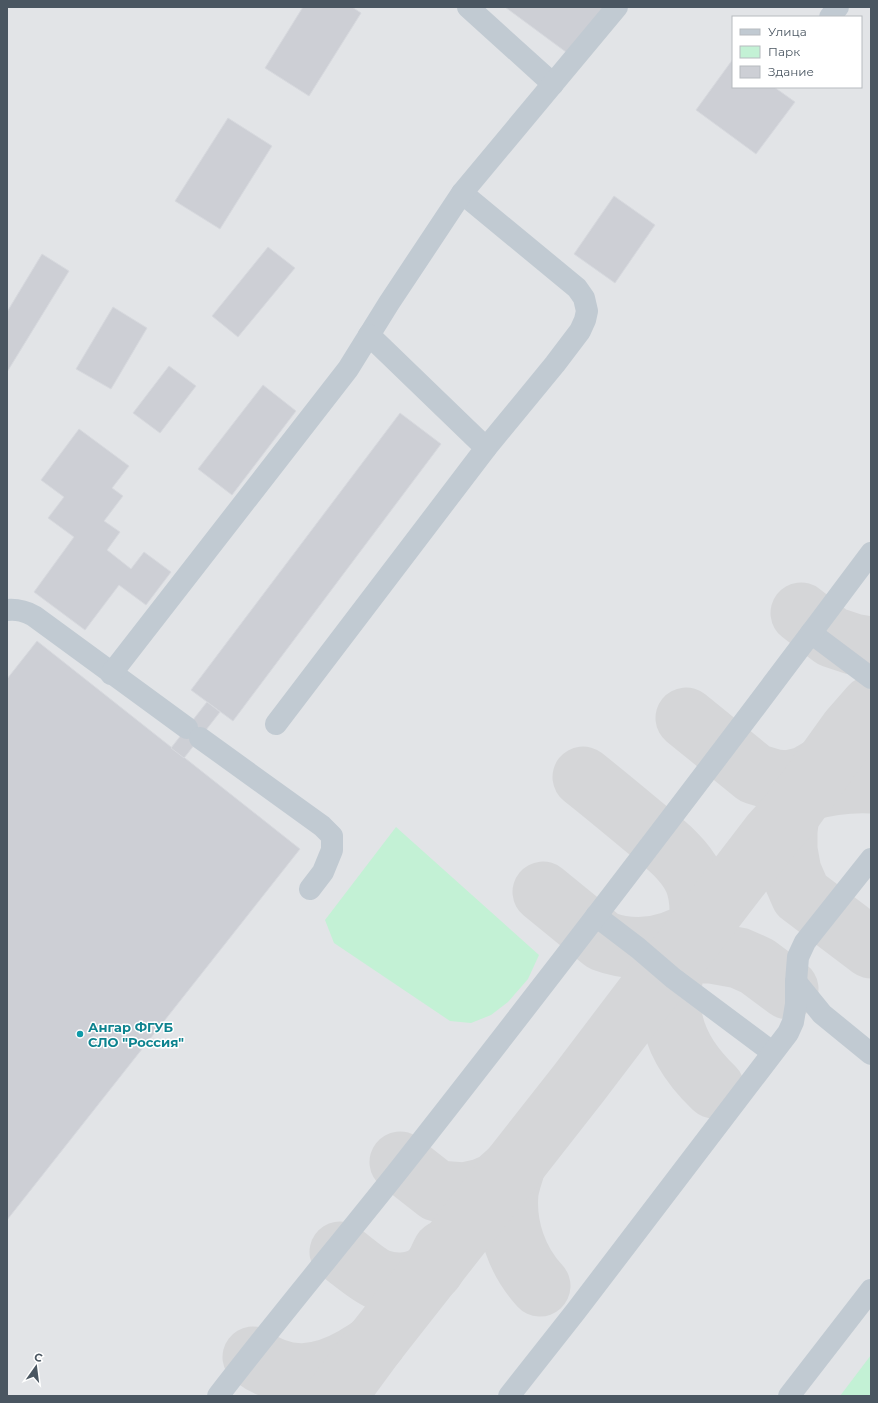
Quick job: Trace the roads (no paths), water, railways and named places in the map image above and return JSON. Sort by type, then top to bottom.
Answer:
[{"type":"lane","points":[[468,7],[553,84]]},
{"type":"lane","points":[[111,674],[348,369],[388,303],[462,193],[617,7]]},
{"type":"lane","points":[[831,16],[838,7]]},
{"type":"lane","points":[[276,724],[486,448],[555,364],[580,331],[584,320],[587,311],[586,305],[584,298],[577,288],[462,193]]},
{"type":"lane","points":[[369,336],[486,448]]},
{"type":"lane","points":[[218,1396],[250,1354],[403,1165],[596,916],[871,553]]},
{"type":"lane","points":[[7,610],[15,609],[24,611],[34,616],[111,674],[322,826],[332,836],[332,850],[324,872],[310,889]]},
{"type":"lane","points":[[811,633],[871,678]]},
{"type":"lane","points":[[509,1396],[576,1311],[772,1052],[788,1033],[793,1022],[796,1004],[798,957],[805,942],[871,858]]},
{"type":"lane","points":[[596,916],[638,948],[672,978],[772,1052]]},
{"type":"lane","points":[[796,982],[822,1014],[871,1054]]},
{"type":"lane","points":[[789,1396],[871,1290]]},
{"type":"place","name":"Ангар ФГУБ СЛО \"Россия\"","points":[[80,1034]]}]
